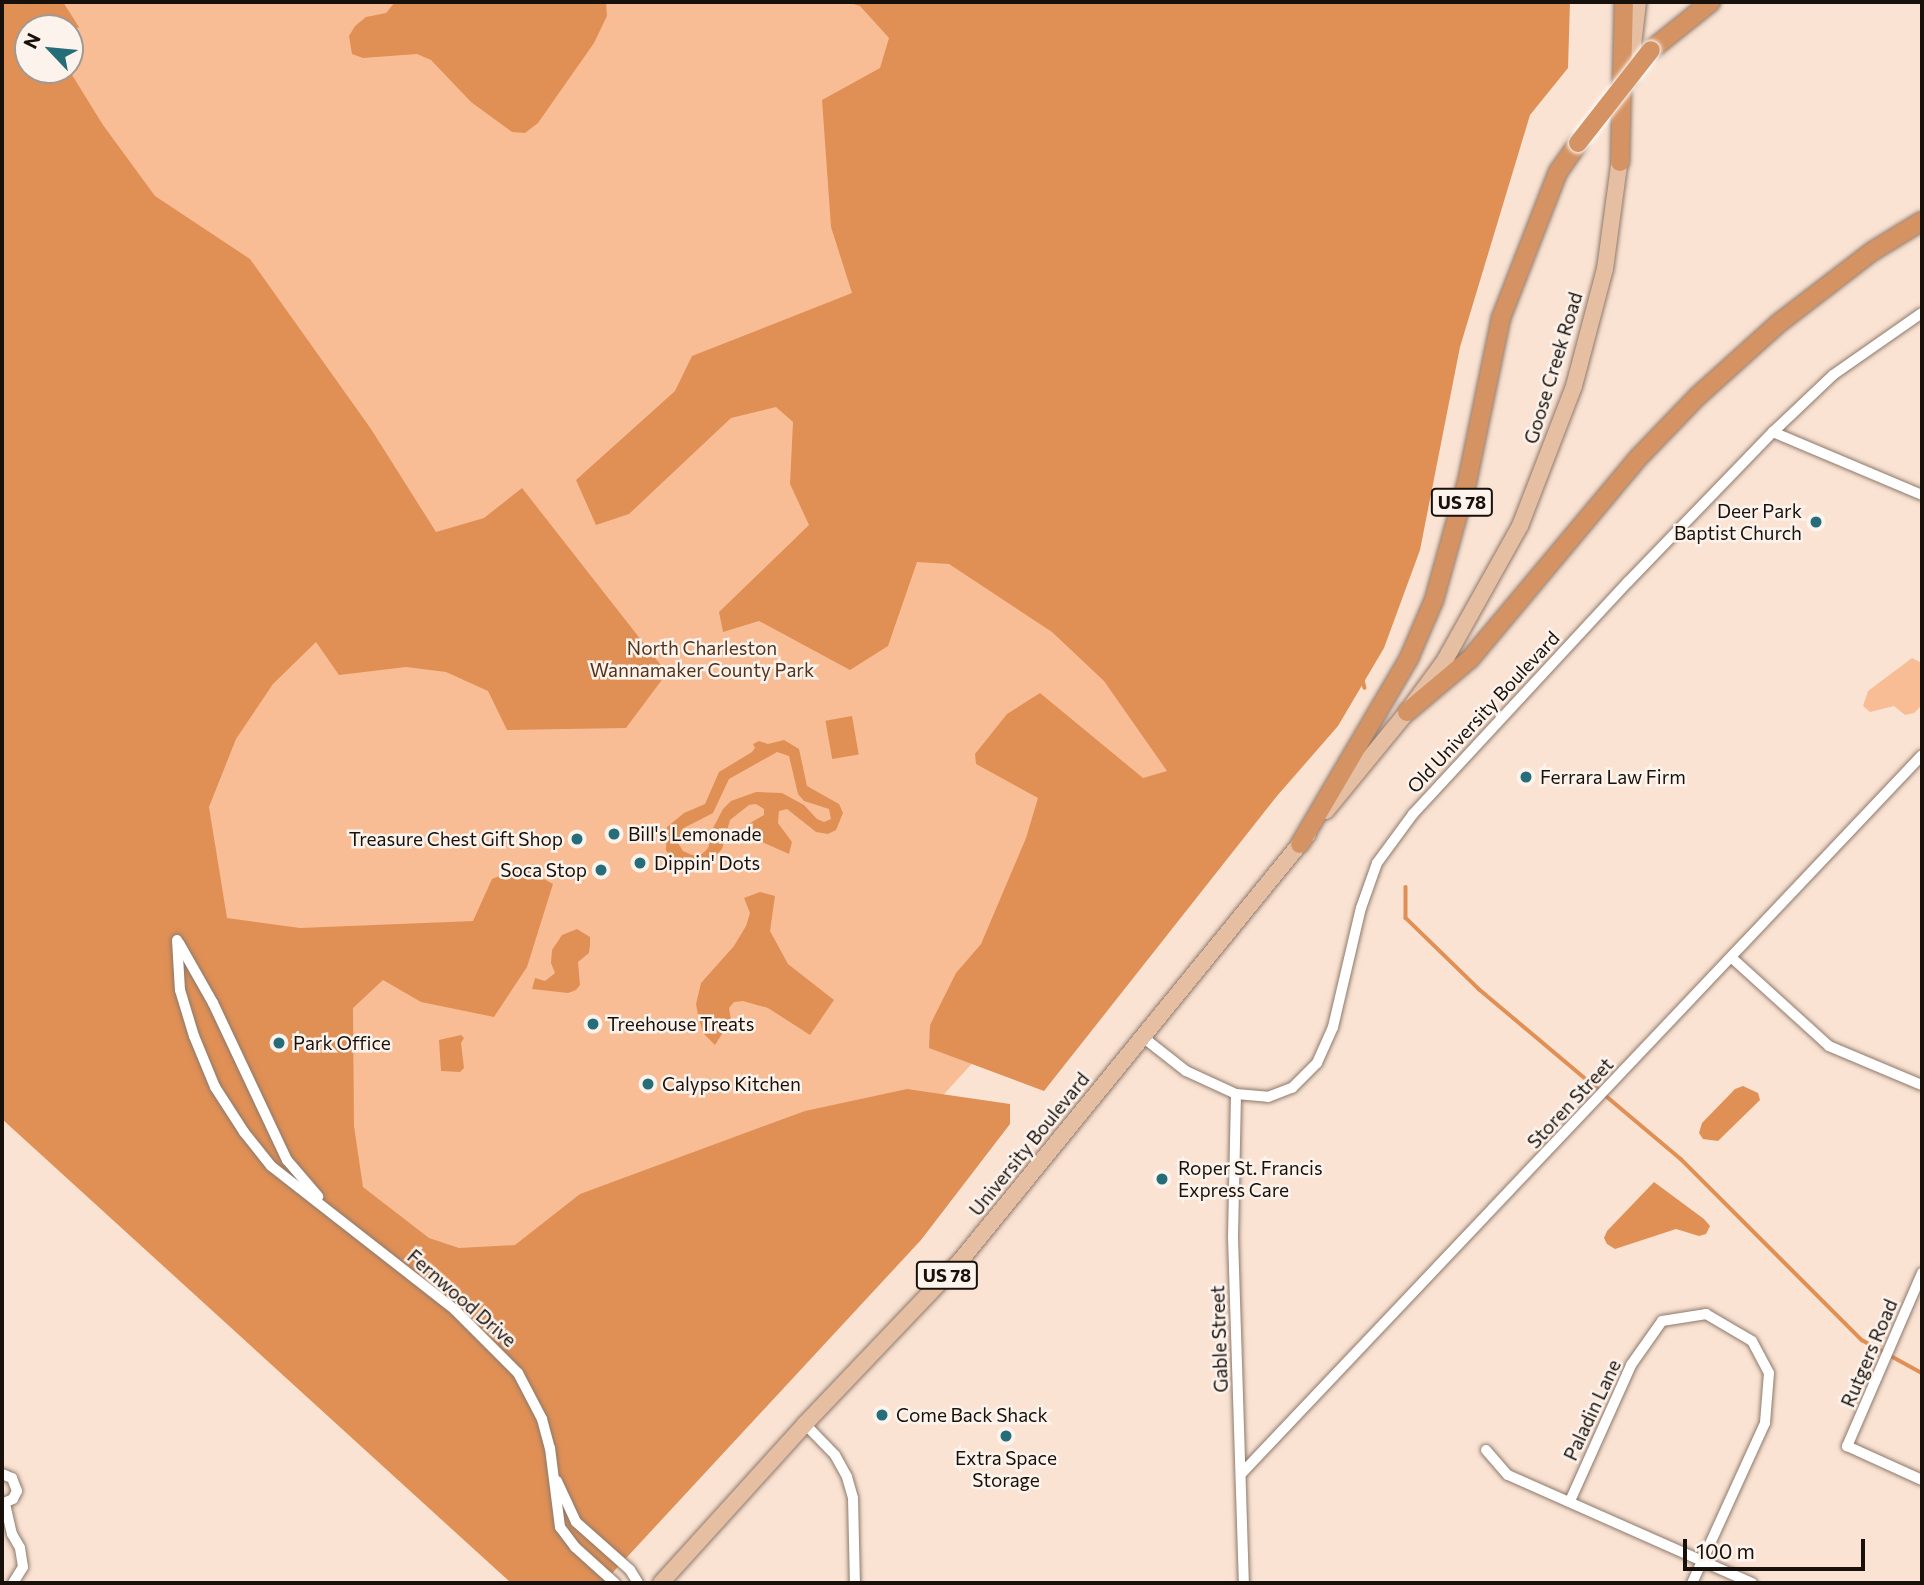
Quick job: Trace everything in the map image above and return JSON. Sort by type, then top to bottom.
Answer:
[{"type":"highway","points":[[1620,162],[1624,2]]},
{"type":"highway","name":"US 78","points":[[1300,844],[1409,658],[1434,600],[1467,482],[1501,318],[1558,172],[1651,50],[1711,2]]},
{"type":"highway","name":"US 78","points":[[1407,712],[1471,659],[1640,456],[1699,395],[1779,323],[1873,251],[1922,220]]},
{"type":"main road","name":"Goose Creek Road","points":[[1407,712],[1445,660],[1520,526],[1574,386],[1605,269],[1638,2]]},
{"type":"main road","name":"University Boulevard","points":[[661,1583],[805,1424],[961,1260],[1407,712]]},
{"type":"street","name":"Old University Boulevard","points":[[1144,1038],[1186,1071],[1236,1094],[1268,1097],[1292,1088],[1317,1063],[1333,1027],[1361,908],[1377,863],[1422,804],[1628,582],[1773,432],[1833,375],[1922,313]]},
{"type":"street","points":[[1773,432],[1922,495]]},
{"type":"street","name":"Storen Street","points":[[1241,1474],[1922,755]]},
{"type":"street","points":[[177,940],[213,1003],[287,1160],[329,1209],[271,1166],[215,1087],[194,1036],[180,990],[177,940]]},
{"type":"street","points":[[1732,958],[1829,1046],[1922,1084]]},
{"type":"street","name":"Gable Street","points":[[1236,1094],[1233,1237],[1244,1583]]},
{"type":"street","name":"Fernwood Drive","points":[[329,1209],[455,1310],[518,1373],[542,1419],[554,1474],[554,1497],[560,1527],[575,1547],[615,1583]]},
{"type":"street","name":"Rutgers Road","points":[[1922,1273],[1847,1446],[1922,1480]]},
{"type":"street","name":"Paladin Lane","points":[[1570,1501],[1630,1365],[1662,1321],[1706,1314],[1752,1341],[1769,1373],[1765,1423],[1692,1583]]},
{"type":"street","points":[[805,1424],[835,1455],[847,1477],[853,1498],[855,1583]]},
{"type":"street","points":[[1486,1450],[1508,1475],[1752,1583]]},
{"type":"street","points":[[2,1474],[12,1478],[16,1486],[13,1499],[3,1504],[12,1534],[20,1548],[23,1567],[11,1583],[2,1577]]},
{"type":"street","name":"Fernwood Drive","points":[[554,1474],[576,1522],[630,1570],[638,1583]]},
{"type":"green space","name":"North Charleston Wannamaker County Park","points":[[2,2],[971,2],[1236,773],[538,1541],[95,1027],[2,47]]},
{"type":"green space","points":[[1912,658],[1922,663],[1922,705],[1914,713],[1905,715],[1894,706],[1870,712],[1863,706],[1868,691]]},
{"type":"shaded area","points":[[2,2],[63,2],[71,14],[14,14],[14,84],[78,84],[103,125],[155,196],[250,259],[371,429],[436,532],[484,518],[522,488],[667,673],[626,728],[507,730],[488,691],[446,672],[406,667],[339,675],[316,642],[273,684],[236,739],[209,807],[227,918],[300,928],[473,921],[492,879],[522,867],[553,884],[527,967],[494,1017],[421,1002],[383,980],[353,1008],[354,1126],[363,1187],[429,1238],[459,1248],[515,1245],[580,1194],[805,1111],[907,1089],[1010,1104],[1010,1124],[921,1240],[603,1583],[511,1583],[2,1119]]},
{"type":"shaded area","points":[[395,2],[606,2],[607,16],[594,43],[538,123],[525,133],[512,132],[471,102],[431,60],[417,54],[363,58],[352,54],[349,36],[355,26],[366,17],[386,13]]},
{"type":"shaded area","points":[[847,2],[1570,2],[1568,68],[1530,115],[1460,347],[1420,550],[1384,648],[1338,726],[1277,796],[1044,1091],[929,1048],[930,1025],[956,973],[981,944],[1026,838],[1038,798],[976,764],[975,754],[1007,714],[1040,693],[1143,778],[1167,771],[1104,681],[1052,632],[949,564],[917,562],[888,646],[850,670],[759,621],[723,632],[719,612],[809,525],[790,484],[793,422],[776,407],[731,418],[629,514],[596,525],[576,480],[675,391],[692,356],[852,293],[831,227],[822,100],[880,68],[889,38],[860,6]]},
{"type":"shaded area","points":[[852,716],[859,754],[832,759],[825,721]]},
{"type":"shaded area","points":[[784,740],[799,749],[807,786],[839,804],[843,813],[836,830],[828,834],[816,832],[787,809],[779,811],[778,823],[792,842],[789,854],[744,834],[750,823],[764,815],[764,809],[756,804],[749,805],[730,820],[722,849],[708,864],[684,867],[672,860],[666,850],[667,827],[684,813],[705,804],[719,772],[752,752],[755,748],[753,744],[759,741],[768,744]],"holes":[[[777,752],[789,756],[798,794],[804,801],[829,809],[831,819],[824,822],[817,819],[804,805],[782,793],[756,792],[731,801],[723,809],[713,828],[708,848],[702,854],[692,855],[683,851],[678,843],[682,829],[713,813],[729,779]]]},
{"type":"shaded area","points":[[760,892],[775,896],[770,931],[788,964],[834,1000],[810,1035],[768,1008],[743,1001],[734,1002],[729,1008],[731,1020],[715,1045],[703,1033],[698,1015],[696,1004],[701,983],[734,946],[746,926],[750,913],[744,898]]},
{"type":"shaded area","points":[[577,929],[590,937],[589,953],[578,962],[580,985],[568,993],[532,989],[535,978],[545,981],[555,973],[551,963],[552,950],[562,935]]},
{"type":"shaded area","points":[[461,1035],[464,1038],[461,1043],[464,1068],[460,1072],[441,1071],[439,1040]]},
{"type":"shaded area","points":[[1743,1086],[1758,1093],[1760,1100],[1718,1141],[1703,1139],[1699,1133],[1702,1123],[1735,1089]]},
{"type":"shaded area","points":[[1654,1182],[1704,1219],[1710,1226],[1706,1234],[1699,1236],[1676,1229],[1615,1249],[1607,1244],[1604,1238],[1607,1231]]},
{"type":"waterway","points":[[1180,2],[1194,15],[1228,65],[1265,131],[1280,168],[1280,215],[1301,299],[1309,412],[1346,614],[1365,688]]},
{"type":"waterway","points":[[1406,887],[1406,918],[1479,989],[1681,1159],[1862,1340],[1922,1373]]},
{"type":"place","name":"Deer Park Baptist Church","points":[[1816,522]]},
{"type":"place","name":"Ferrara Law Firm","points":[[1526,777]]},
{"type":"place","name":"Bill's Lemonade","points":[[614,834]]},
{"type":"place","name":"Treasure Chest Gift Shop","points":[[577,839]]},
{"type":"place","name":"Dippin' Dots","points":[[640,863]]},
{"type":"place","name":"Soca Stop","points":[[601,870]]},
{"type":"place","name":"Treehouse Treats","points":[[593,1024]]},
{"type":"place","name":"Park Office","points":[[279,1043]]},
{"type":"place","name":"Calypso Kitchen","points":[[648,1084]]},
{"type":"place","name":"Roper St. Francis Express Care","points":[[1162,1179]]},
{"type":"place","name":"Come Back Shack","points":[[882,1415]]},
{"type":"place","name":"Extra Space Storage","points":[[1006,1436]]}]
